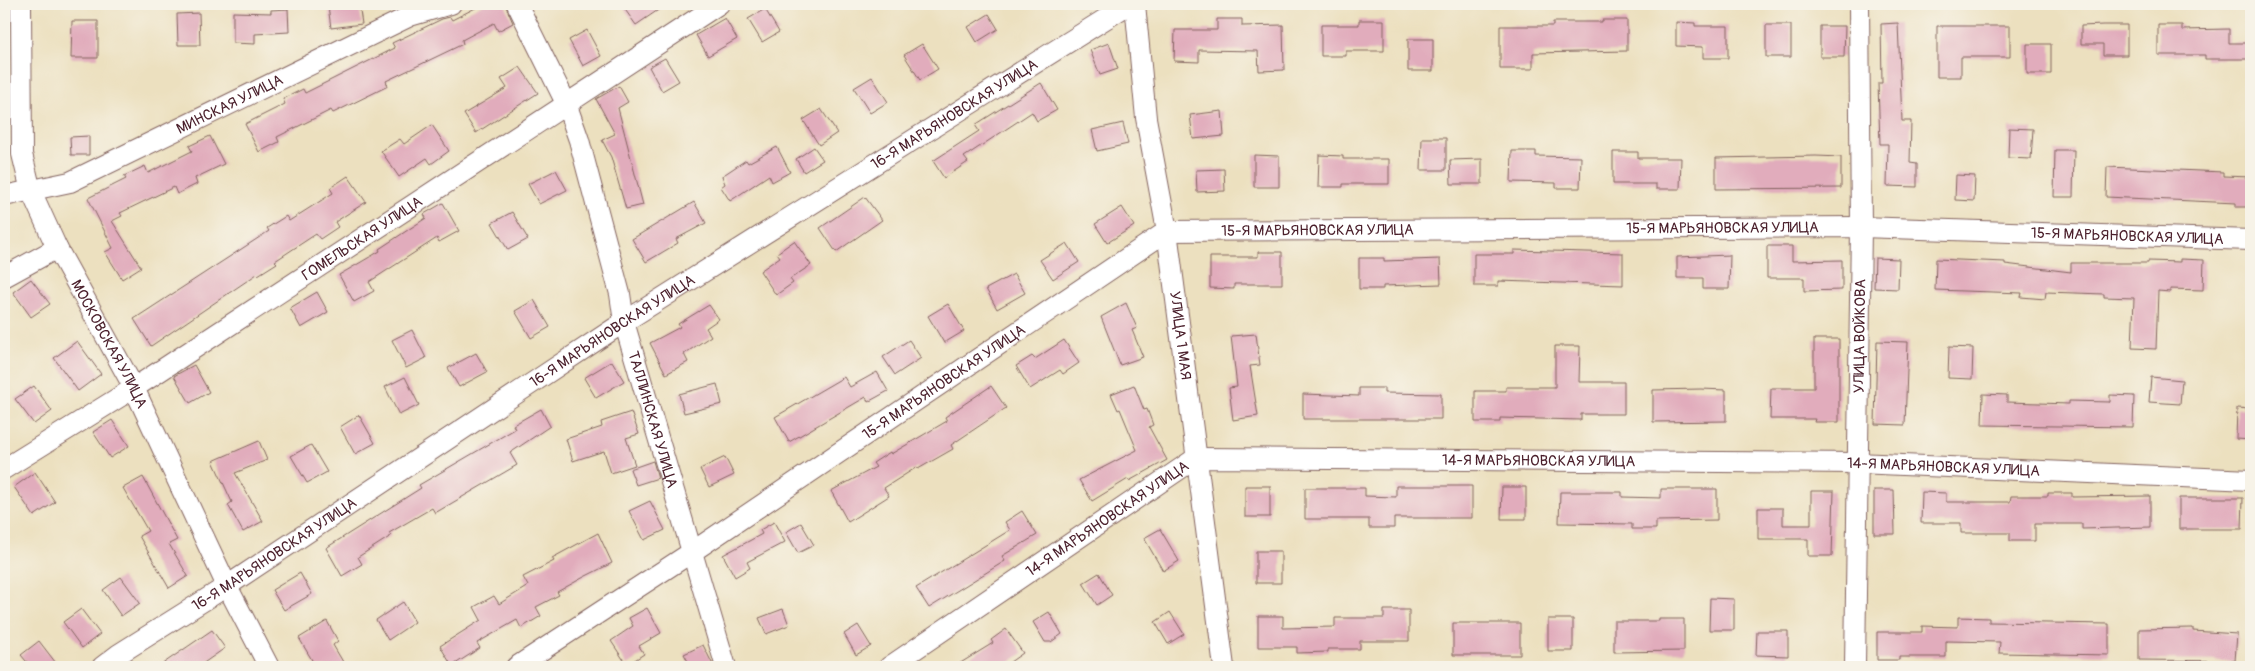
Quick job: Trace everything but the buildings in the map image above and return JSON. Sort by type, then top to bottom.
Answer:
[{"type":"street","name":"МОСКОВСКАЯ УЛИЦА","points":[[22,4],[22,154],[31,190],[57,248],[134,388],[227,586],[269,667]]},
{"type":"street","points":[[394,4],[410,16]]},
{"type":"street","name":"МИНСКАЯ УЛИЦА","points":[[4,196],[70,182],[410,16],[451,4]]},
{"type":"street","name":"ТАЛЛИНСКАЯ УЛИЦА","points":[[517,4],[566,102],[579,140],[617,284],[624,322],[726,667]]},
{"type":"street","name":"ГОМЕЛЬСКАЯ УЛИЦА","points":[[4,469],[134,388],[566,102],[719,4]]},
{"type":"street","name":"16-Я МАРЬЯНОВСКАЯ УЛИЦА","points":[[102,667],[624,322],[1129,4]]},
{"type":"street","name":"УЛИЦА 1 МАЯ","points":[[1135,4],[1146,118],[1167,231],[1224,667]]},
{"type":"street","name":"УЛИЦА ВОЙКОВА","points":[[1855,667],[1861,227],[1859,4]]},
{"type":"street","name":"15-Я МАРЬЯНОВСКАЯ УЛИЦА","points":[[516,667],[692,552],[1167,231],[1861,227],[2251,240]]},
{"type":"street","points":[[4,277],[57,248]]},
{"type":"street","name":"14-Я МАРЬЯНОВСКАЯ УЛИЦА","points":[[889,667],[1196,458],[1857,463],[2251,480]]}]
